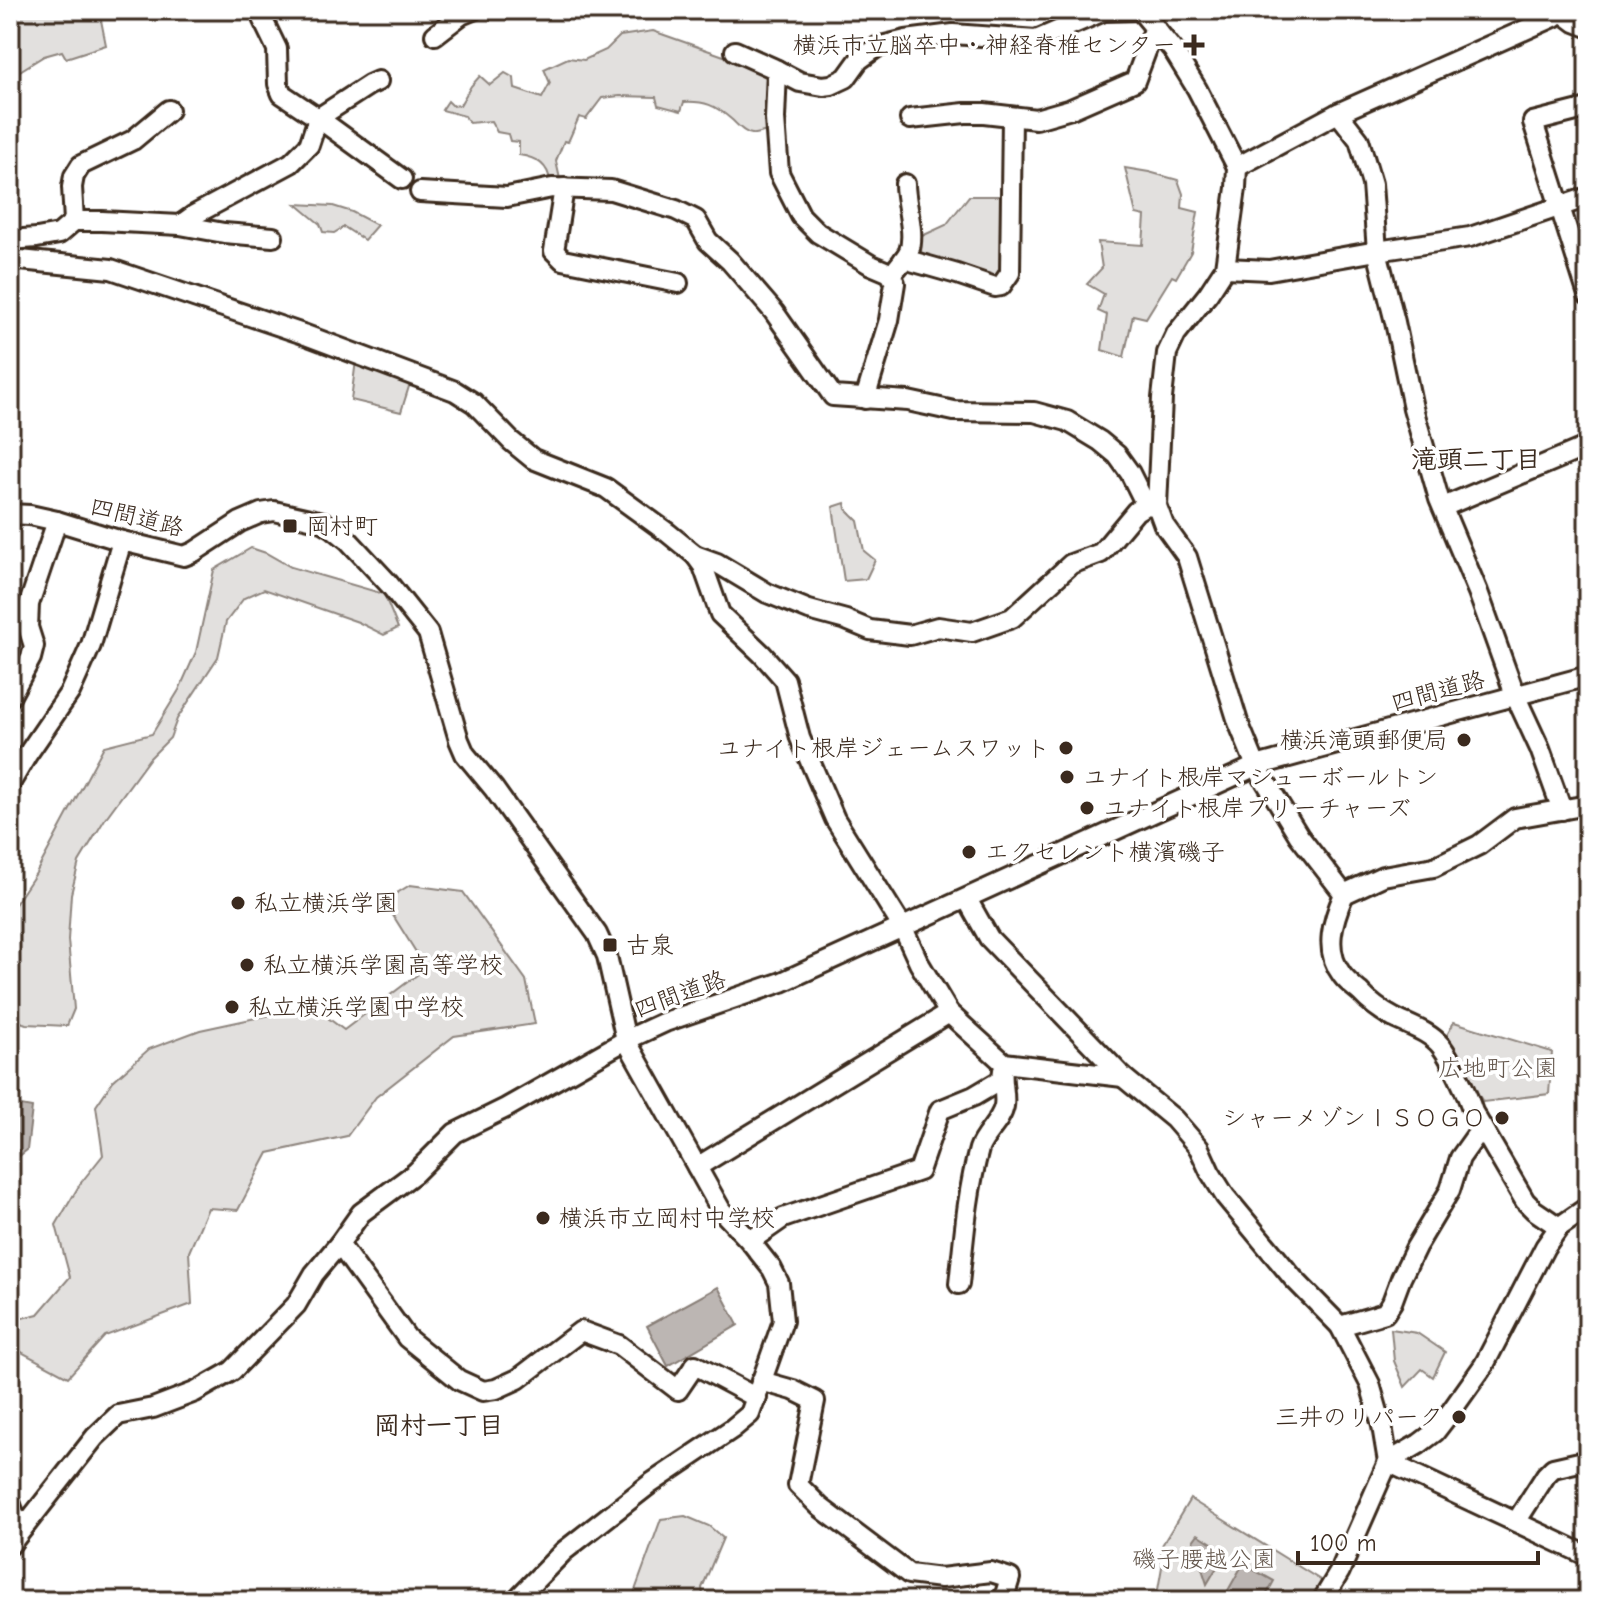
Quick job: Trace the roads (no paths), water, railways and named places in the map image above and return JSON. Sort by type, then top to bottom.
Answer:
[{"type":"street","points":[[258,10],[277,49],[278,84],[282,94],[402,179]]},
{"type":"street","points":[[735,51],[800,82],[812,86],[831,85],[846,78],[859,60],[877,47],[953,34],[1036,40],[1104,11],[1140,10],[1173,50],[1237,167],[1225,268],[1176,334],[1167,353],[1151,505]]},
{"type":"street","points":[[1237,167],[1338,113],[1554,17],[1560,11],[1588,27]]},
{"type":"street","points":[[435,35],[462,12]]},
{"type":"street","points":[[910,119],[984,113],[1036,119],[1071,109],[1135,81],[1155,27]]},
{"type":"street","points":[[777,70],[775,119],[779,173],[801,216],[818,233],[890,273],[895,283],[889,320],[865,399]]},
{"type":"street","points":[[180,225],[291,163],[309,145],[318,118],[378,81]]},
{"type":"street","points":[[1588,108],[1533,122],[1588,295]]},
{"type":"street","points":[[74,221],[72,187],[77,169],[133,140],[169,110]]},
{"type":"street","points":[[1338,113],[1359,140],[1372,184],[1377,251],[1413,408],[1439,499],[1562,810]]},
{"type":"street","points":[[904,259],[995,287],[1001,286],[1010,273],[1012,117]]},
{"type":"street","points":[[891,277],[909,251],[912,237],[905,184]]},
{"type":"street","points":[[420,192],[507,197],[552,188],[611,190],[676,210],[696,220],[708,241],[730,261],[774,312],[833,396],[908,401],[954,411],[1034,412],[1067,421],[1100,441],[1117,455],[1187,557],[1238,722],[1256,766],[1299,836],[1344,894]]},
{"type":"street","points":[[564,188],[554,251],[563,260],[678,283]]},
{"type":"street","points":[[1225,268],[1269,270],[1470,237],[1588,197]]},
{"type":"street","points":[[10,240],[59,234],[74,221],[180,225],[273,237]]},
{"type":"street","points":[[10,259],[111,269],[303,334],[455,391],[474,403],[533,459],[606,488],[695,555],[703,566],[720,614],[785,680],[800,738],[835,819],[903,928],[919,963],[949,1013],[1002,1071],[1004,1110],[981,1144],[969,1190],[959,1284]]},
{"type":"street","points":[[1443,507],[1588,446]]},
{"type":"street","points":[[695,555],[717,563],[767,593],[870,630],[910,635],[938,627],[972,632],[1012,618],[1071,564],[1101,553],[1136,511],[1151,505]]},
{"type":"street","name":"四間道路","points":[[10,514],[57,521],[184,556],[240,522],[274,511],[323,522],[343,534],[428,633],[465,754],[494,789],[597,934],[607,956],[626,1040],[665,1022],[782,982],[1256,766],[1588,676]]},
{"type":"street","points":[[10,697],[31,658],[34,646],[28,627],[29,604],[57,521]]},
{"type":"street","points":[[10,784],[70,692],[91,645],[122,541]]},
{"type":"street","points":[[1559,1227],[1525,1201],[1473,1112],[1440,1045],[1419,1029],[1374,1006],[1341,975],[1333,955],[1331,934],[1344,894],[1383,876],[1434,867],[1479,845],[1515,818],[1588,805]]},
{"type":"street","points":[[967,899],[989,938],[1123,1077],[1174,1119],[1199,1148],[1225,1196],[1293,1278],[1340,1326],[1370,1384],[1388,1462],[1340,1571],[1322,1601]]},
{"type":"street","points":[[697,1167],[949,1013]]},
{"type":"street","points":[[10,1545],[95,1437],[118,1415],[153,1408],[195,1392],[232,1371],[296,1305],[314,1274],[361,1213],[415,1173],[455,1133],[506,1108],[626,1040],[721,1210],[772,1269],[779,1283],[783,1321],[750,1414],[650,1484],[564,1551],[515,1601]]},
{"type":"street","points":[[750,1241],[783,1218],[919,1171],[940,1110],[974,1096],[1002,1071],[1123,1077]]},
{"type":"street","points":[[1340,1326],[1385,1313],[1416,1247],[1450,1190],[1460,1158],[1482,1127]]},
{"type":"street","points":[[1388,1462],[1435,1432],[1484,1365],[1545,1247],[1559,1227],[1588,1207]]},
{"type":"street","points":[[339,1244],[407,1338],[459,1380],[483,1391],[518,1379],[581,1331],[619,1345],[678,1390],[695,1365],[759,1389],[793,1390],[815,1401],[798,1485],[820,1507],[909,1574],[941,1578],[991,1572],[1010,1578],[1003,1601]]},
{"type":"street","points":[[1516,1522],[1553,1468],[1588,1460]]},
{"type":"street","points":[[1388,1462],[1588,1556]]},
{"type":"street","points":[[10,1502],[15,1516],[26,1524]]},
{"type":"place","name":"横浜市立脳卒中・神経脊椎センター","points":[[1194,45]]},
{"type":"place","name":"岡村町","points":[[290,526]]},
{"type":"place","name":"横浜滝頭郵便局","points":[[1464,740]]},
{"type":"place","name":"ユナイト根岸ジェームスワット","points":[[1066,748]]},
{"type":"place","name":"ユナイト根岸マシューボールトン","points":[[1067,777]]},
{"type":"place","name":"ユナイト根岸プリーチャーズ","points":[[1087,808]]},
{"type":"place","name":"エクセレント横濱磯子","points":[[969,852]]},
{"type":"place","name":"私立横浜学園","points":[[238,903]]},
{"type":"place","name":"古泉","points":[[610,945]]},
{"type":"place","name":"私立横浜学園高等学校","points":[[247,965]]},
{"type":"place","name":"私立横浜学園中学校","points":[[232,1007]]},
{"type":"place","name":"シャーメゾンＩＳＯＧＯ","points":[[1502,1118]]},
{"type":"place","name":"横浜市立岡村中学校","points":[[543,1218]]},
{"type":"place","name":"三井のリパーク","points":[[1459,1417]]},
{"type":"district","name":"滝頭二丁目","points":[[1476,460]]},
{"type":"district","name":"岡村一丁目","points":[[439,1426]]},
{"type":"park label","name":"広地町公園","points":[[1498,1068]]},
{"type":"park label","name":"磯子腰越公園","points":[[1204,1559]]}]
